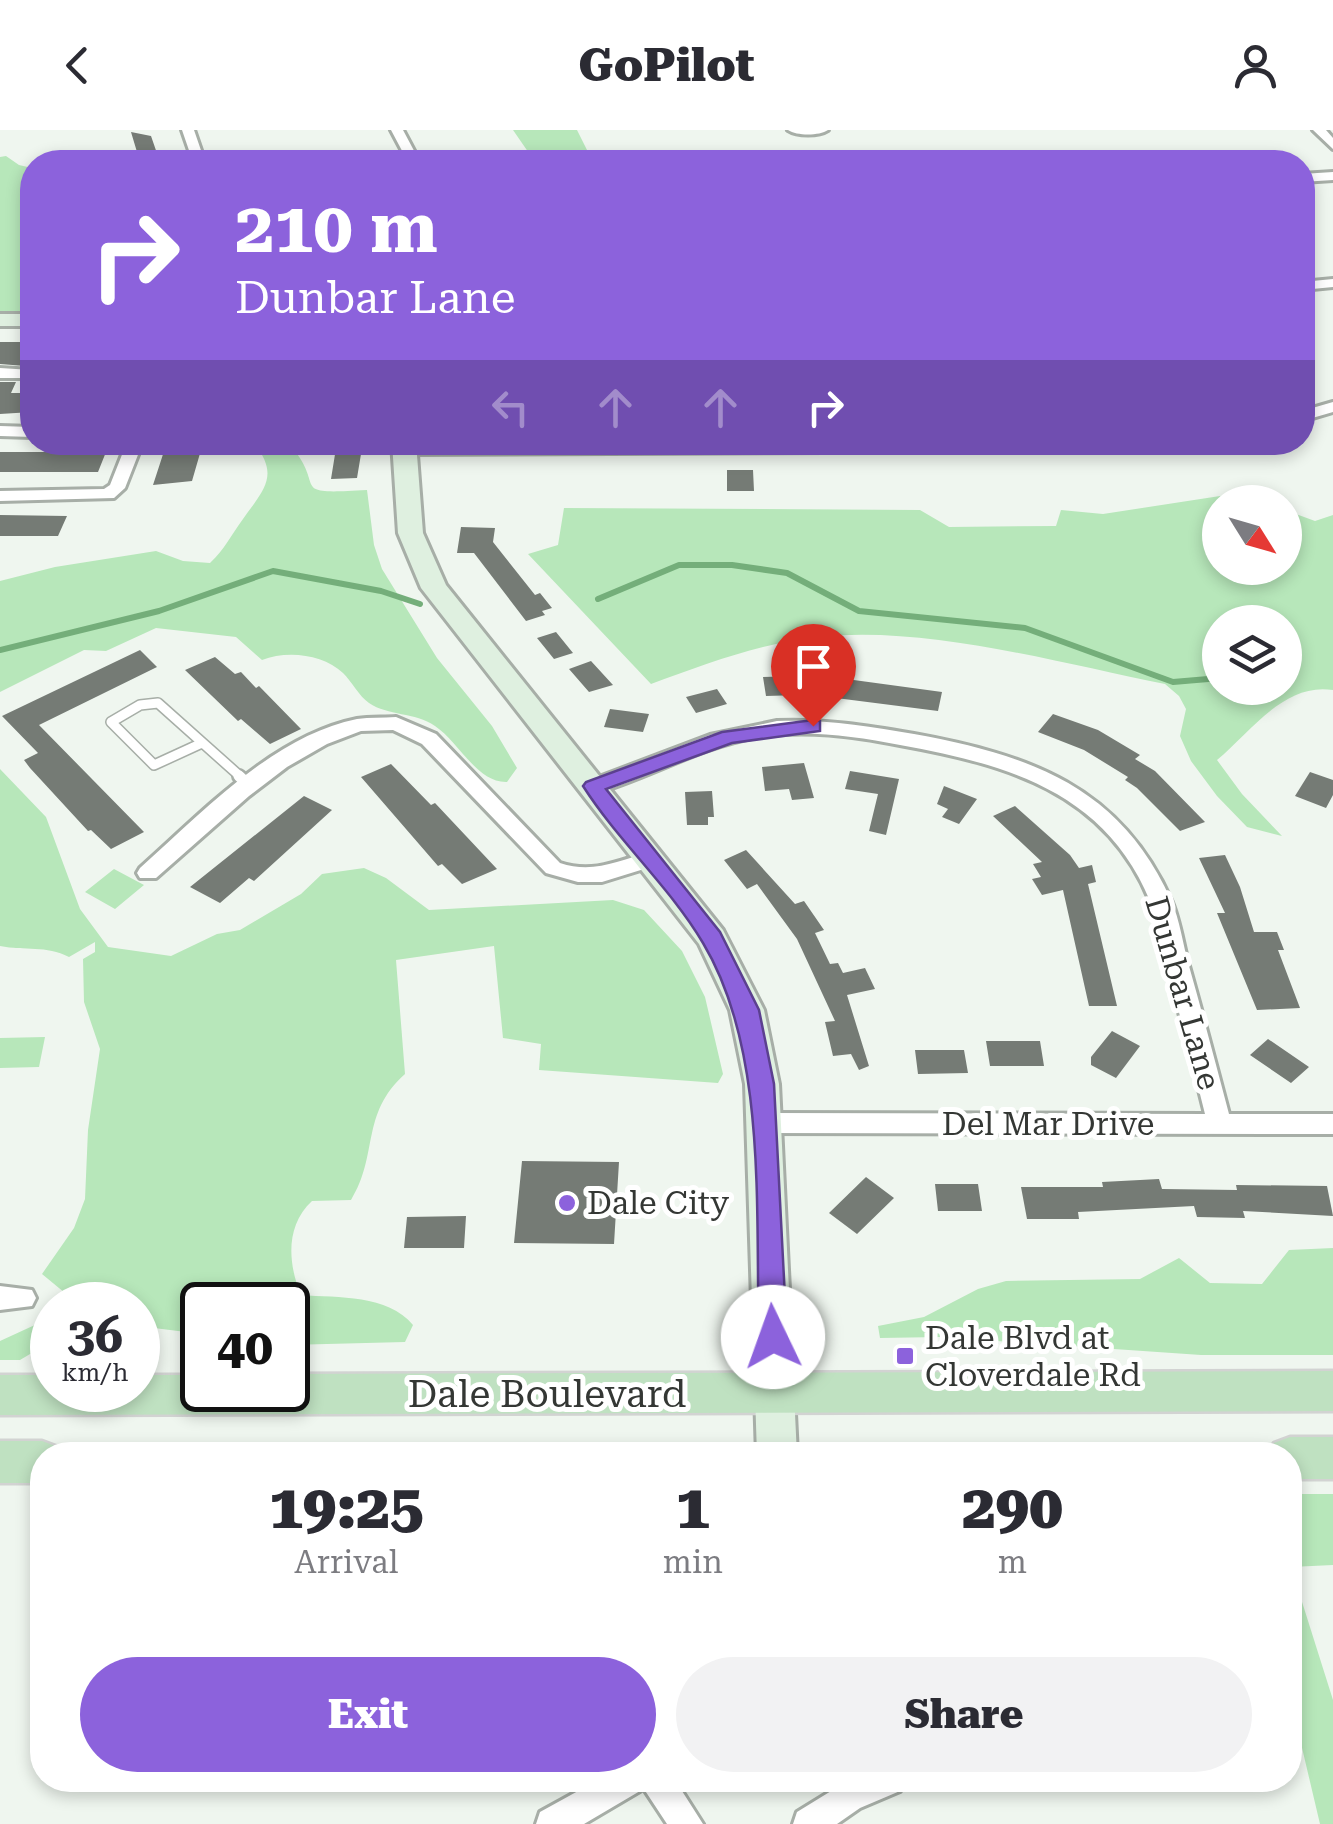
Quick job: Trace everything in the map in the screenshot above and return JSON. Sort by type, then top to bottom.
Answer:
[{"type":"main road","name":"Dale Boulevard","points":[[0,1395],[1333,1391]]},
{"type":"main road","points":[[1302,1458],[1333,1458]]},
{"type":"main road","points":[[0,1462],[30,1462]]},
{"type":"street","points":[[794,130],[822,130]]},
{"type":"street","points":[[1319,130],[1333,145]]},
{"type":"street","points":[[0,496],[95,497],[117,488],[130,455]]},
{"type":"street","points":[[404,455],[404,512],[422,568],[456,620],[712,938],[732,973],[758,1050],[777,1442]]},
{"type":"street","points":[[148,873],[250,786],[306,747],[365,722],[392,722],[410,727],[428,739],[553,868],[598,876],[649,860]]},
{"type":"street","name":"Dunbar Lane","points":[[593,786],[729,736],[813,726],[966,750],[1014,764],[1058,784],[1113,824],[1145,869],[1161,902],[1220,1124]]},
{"type":"street","name":"Del Mar Drive","points":[[763,1123],[1333,1124]]},
{"type":"street","points":[[552,1824],[608,1792]]},
{"type":"street","points":[[664,1792],[687,1824]]},
{"type":"street","points":[[809,1824],[860,1792]]},
{"type":"lane","points":[[202,743],[154,765],[110,722],[155,702],[202,743],[250,786]]},
{"type":"green space","points":[[513,130],[577,130],[587,150],[527,150]]},
{"type":"green space","points":[[6,156],[20,165],[20,313],[0,313],[0,157]]},
{"type":"green space","points":[[262,455],[298,455],[316,489],[367,490],[374,545],[382,569],[437,658],[492,726],[517,768],[507,782],[496,781],[477,769],[435,726],[369,703],[335,667],[315,658],[293,655],[262,660],[236,637],[156,628],[106,651],[84,650],[0,692],[0,581],[55,567],[156,551],[183,561],[210,563],[257,499],[266,482]]},
{"type":"green space","points":[[1202,499],[1202,585],[1302,585],[1302,516],[1315,521],[1333,515],[1333,690],[1302,693],[1302,605],[1202,605],[1202,705],[1279,705],[1217,760],[1242,794],[1282,836],[1247,827],[1217,796],[1191,761],[1180,736],[1186,709],[1179,696],[1165,684],[992,648],[903,636],[860,635],[776,644],[651,684],[528,554],[558,545],[564,508],[920,510],[949,527],[1056,526],[1061,510],[1103,514]]},
{"type":"green space","points":[[0,769],[46,817],[80,909],[108,947],[171,956],[217,934],[240,930],[301,894],[322,874],[364,868],[386,878],[429,910],[613,900],[644,910],[682,951],[705,997],[723,1074],[718,1083],[539,1070],[541,1044],[503,1038],[494,946],[396,960],[405,1074],[382,1104],[360,1183],[351,1200],[312,1201],[303,1211],[293,1234],[297,1282],[180,1282],[180,1331],[160,1329],[160,1282],[52,1282],[42,1274],[74,1228],[85,1199],[88,1130],[100,1049],[84,1002],[83,959],[95,952],[95,942],[69,957],[0,946]]},
{"type":"green space","points":[[114,869],[144,885],[115,909],[85,892]]},
{"type":"green space","points":[[45,1037],[39,1067],[0,1068],[0,1038]]},
{"type":"green space","points":[[1333,1248],[1333,1355],[1201,1355],[940,1337],[880,1338],[878,1326],[924,1317],[978,1289],[1006,1281],[1140,1279],[1179,1258],[1210,1283],[1262,1284],[1289,1250]]},
{"type":"green space","points":[[310,1296],[362,1300],[390,1308],[413,1325],[405,1342],[310,1344]]},
{"type":"green space","points":[[30,1327],[30,1354],[20,1360],[0,1360],[0,1341]]},
{"type":"green space","points":[[1302,1494],[1333,1494],[1333,1565],[1302,1566]]},
{"type":"green space","points":[[1302,1602],[1333,1700],[1333,1824],[1320,1824],[1302,1748]]},
{"type":"building","points":[[131,132],[151,136],[156,150],[136,150]]},
{"type":"building","points":[[0,342],[20,342],[20,366],[0,364]]},
{"type":"building","points":[[0,382],[16,382],[11,393],[20,393],[20,413],[0,414]]},
{"type":"building","points":[[0,452],[105,455],[98,472],[0,472]]},
{"type":"building","points":[[163,455],[200,455],[192,481],[153,485]]},
{"type":"building","points":[[335,455],[361,455],[357,478],[331,479]]},
{"type":"building","points":[[727,470],[753,470],[754,491],[727,491]]},
{"type":"building","points":[[0,515],[67,516],[58,536],[0,536]]},
{"type":"building","points":[[461,527],[495,528],[493,542],[535,595],[540,593],[552,608],[542,611],[545,615],[526,621],[474,553],[457,553]]},
{"type":"building","points":[[556,632],[573,653],[554,659],[537,638]]},
{"type":"building","points":[[140,650],[157,667],[39,725],[144,832],[111,849],[88,831],[30,768],[24,760],[38,753],[2,716]]},
{"type":"building","points":[[215,657],[235,674],[241,672],[256,688],[259,686],[301,729],[270,744],[241,719],[238,721],[185,670]]},
{"type":"building","points":[[591,661],[613,685],[589,692],[569,669]]},
{"type":"building","points":[[798,676],[800,695],[766,696],[763,677]]},
{"type":"building","points":[[839,678],[942,692],[938,711],[836,698]]},
{"type":"building","points":[[717,689],[727,704],[696,713],[686,697]]},
{"type":"building","points":[[610,709],[649,714],[643,732],[604,727]]},
{"type":"building","points":[[1053,714],[1098,730],[1140,755],[1135,759],[1155,771],[1205,822],[1180,831],[1125,780],[1128,777],[1084,750],[1038,732]]},
{"type":"building","points":[[804,763],[814,798],[792,800],[789,789],[765,791],[762,767]]},
{"type":"building","points":[[391,764],[431,805],[435,803],[497,869],[462,884],[442,864],[438,866],[361,777]]},
{"type":"building","points":[[850,771],[899,779],[886,835],[869,831],[878,794],[845,789]]},
{"type":"building","points":[[1310,772],[1333,780],[1333,795],[1326,808],[1295,796]]},
{"type":"building","points":[[944,786],[977,799],[959,824],[942,817],[948,809],[937,804]]},
{"type":"building","points":[[712,791],[714,817],[708,817],[708,825],[687,825],[685,792]]},
{"type":"building","points":[[304,796],[332,810],[254,881],[249,878],[220,903],[190,887]]},
{"type":"building","points":[[1015,806],[1070,855],[1079,868],[1092,865],[1096,882],[1088,884],[1117,1006],[1089,1006],[1063,890],[1042,895],[1032,879],[1041,877],[1033,864],[1042,862],[993,816]]},
{"type":"building","points":[[746,850],[795,904],[804,901],[824,930],[815,933],[830,964],[838,963],[843,973],[865,968],[875,989],[847,995],[869,1066],[859,1070],[851,1054],[833,1056],[825,1022],[835,1021],[797,939],[757,884],[747,889],[724,860]]},
{"type":"building","points":[[1225,855],[1254,932],[1277,932],[1284,950],[1278,950],[1300,1008],[1257,1010],[1217,913],[1225,913],[1199,858]]},
{"type":"building","points":[[1112,1031],[1140,1046],[1116,1078],[1091,1065],[1091,1057]]},
{"type":"building","points":[[1268,1039],[1309,1067],[1291,1083],[1250,1055]]},
{"type":"building","points":[[986,1041],[1040,1041],[1044,1066],[990,1066]]},
{"type":"building","points":[[915,1050],[964,1050],[968,1073],[918,1074]]},
{"type":"building","name":"Dale City","points":[[522,1161],[619,1162],[614,1244],[514,1243]]},
{"type":"building","points":[[866,1177],[894,1198],[857,1234],[829,1213]]},
{"type":"building","points":[[1159,1179],[1162,1189],[1327,1186],[1333,1216],[1243,1211],[1245,1218],[1197,1217],[1194,1206],[1078,1212],[1079,1219],[1027,1219],[1021,1187],[1103,1187],[1102,1182]]},
{"type":"building","points":[[935,1184],[978,1184],[982,1211],[938,1211]]},
{"type":"building","points":[[466,1216],[464,1248],[404,1248],[407,1217]]},
{"type":"waterway","points":[[598,599],[679,565],[732,565],[787,573],[859,611],[1025,628],[1173,682],[1202,680]]},
{"type":"waterway","points":[[0,650],[159,611],[273,571],[381,591],[420,604]]},
{"type":"place","name":"Dale City","points":[[567,1203]]},
{"type":"place","name":"Dale Blvd at Cloverdale Rd","points":[[905,1356]]},
{"type":"route","points":[[773,1337],[762,1084],[747,1010],[712,938],[593,786],[729,736],[813,726]]}]
